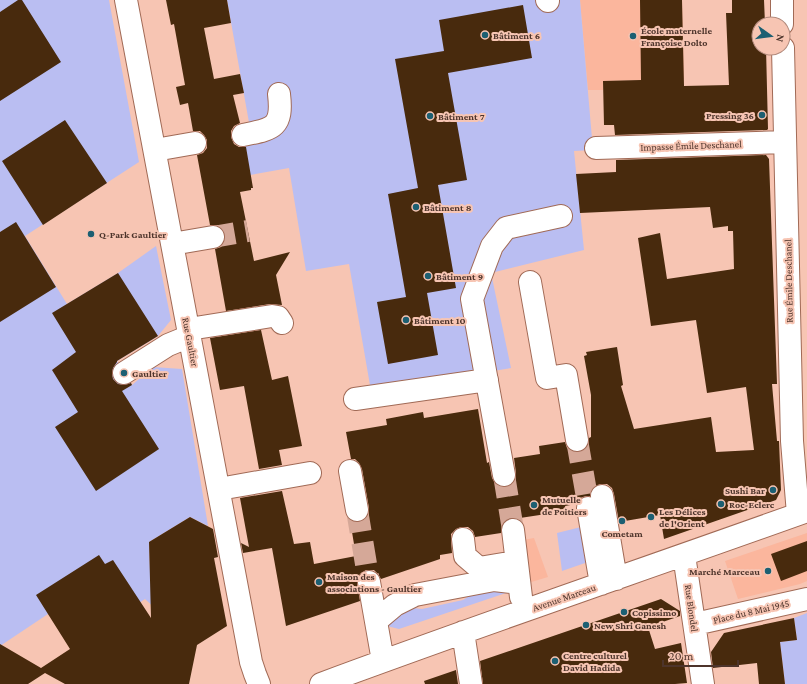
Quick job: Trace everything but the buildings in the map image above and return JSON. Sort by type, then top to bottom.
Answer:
[{"type":"street","name":"Rue Gaultier","points":[[126,0],[125,40],[154,150],[154,192],[172,244],[189,332],[204,452],[220,489],[251,662],[259,684]]},
{"type":"street","points":[[782,0],[782,16]]},
{"type":"street","name":"Rue Émile Deschanel","points":[[783,56],[792,441],[803,513]]},
{"type":"street","points":[[243,135],[267,130],[273,126],[279,116],[279,94]]},
{"type":"street","name":"Impasse Émile Deschanel","points":[[596,148],[785,142]]},
{"type":"street","points":[[154,150],[195,143]]},
{"type":"street","points":[[504,474],[472,299],[492,246],[506,228],[561,216]]},
{"type":"street","points":[[172,244],[213,237]]},
{"type":"street","points":[[530,282],[547,378],[566,375],[577,440]]},
{"type":"street","points":[[124,373],[189,332],[272,316],[278,317],[282,323]]},
{"type":"street","points":[[355,399],[487,380]]},
{"type":"street","points":[[350,471],[357,510]]},
{"type":"street","points":[[220,489],[310,473]]},
{"type":"street","points":[[595,499],[608,582]]},
{"type":"street","name":"Avenue Marceau","points":[[321,684],[522,611],[803,513]]},
{"type":"street","points":[[513,530],[522,611]]},
{"type":"street","points":[[463,539],[465,556],[479,568],[518,572]]},
{"type":"street","name":"Rue Blondel","points":[[684,555],[703,684]]},
{"type":"street","points":[[376,621],[395,605],[415,595],[494,580],[518,572]]},
{"type":"street","points":[[369,582],[383,661]]},
{"type":"street","name":"Place du 8 Mai 1945","points":[[694,624],[807,599]]},
{"type":"street","points":[[463,632],[471,684]]},
{"type":"shaded area","points":[[0,0],[109,0],[139,162],[25,236],[67,304],[118,273],[156,246],[171,320],[158,336],[117,361],[132,385],[153,367],[182,369],[208,526],[190,517],[149,542],[150,571],[157,581],[170,622],[145,599],[133,607],[48,614],[0,646]]},
{"type":"shaded area","points":[[227,0],[580,0],[593,150],[574,151],[584,250],[491,273],[511,368],[371,391],[349,264],[306,271],[289,168],[250,175],[243,135],[250,128]]},
{"type":"shaded area","name":"École maternelle Françoise Dolto","points":[[580,0],[682,0],[684,79],[603,81],[603,90],[588,90]]},
{"type":"shaded area","points":[[581,527],[588,562],[562,571],[557,533]]},
{"type":"shaded area","name":"Marché Marceau","points":[[807,533],[807,581],[738,599],[725,561]]},
{"type":"shaded area","points":[[534,538],[548,577],[528,583],[523,540]]},
{"type":"shaded area","points":[[480,589],[506,589],[506,593],[399,629],[387,626],[392,617],[413,608],[422,609],[463,600]]},
{"type":"shaded area","points":[[807,613],[807,684],[785,684],[780,642],[797,640],[794,618]]},
{"type":"tunnel","points":[[213,237],[248,231]]},
{"type":"tunnel","points":[[577,440],[588,503]]},
{"type":"tunnel","points":[[504,475],[513,530]]},
{"type":"tunnel","points":[[357,510],[369,582]]},
{"type":"place","name":"Bâtiment 6","points":[[485,35]]},
{"type":"place","name":"École maternelle Françoise Dolto","points":[[633,36]]},
{"type":"place","name":"Pressing 36","points":[[762,115]]},
{"type":"place","name":"Bâtiment 7","points":[[430,116]]},
{"type":"place","name":"Bâtiment 8","points":[[416,207]]},
{"type":"place","name":"Q-Park Gaultier","points":[[91,234]]},
{"type":"place","name":"Bâtiment 9","points":[[428,276]]},
{"type":"place","name":"Bâtiment 10","points":[[406,320]]},
{"type":"place","name":"Gaultier","points":[[124,373]]},
{"type":"place","name":"Sushi Bar","points":[[773,490]]},
{"type":"place","name":"Roc-Eclerc","points":[[721,504]]},
{"type":"place","name":"Mutuelle de Poitiers","points":[[534,505]]},
{"type":"place","name":"Les Délices de l'Orient","points":[[651,517]]},
{"type":"place","name":"Cometam","points":[[622,521]]},
{"type":"place","name":"Marché Marceau","points":[[768,571]]},
{"type":"place","name":"Maison des associations - Gaultier","points":[[319,582]]},
{"type":"place","name":"Copissimo","points":[[624,612]]},
{"type":"place","name":"New Shri Ganesh","points":[[586,625]]},
{"type":"place","name":"Centre culturel David Hadida","points":[[555,661]]}]
